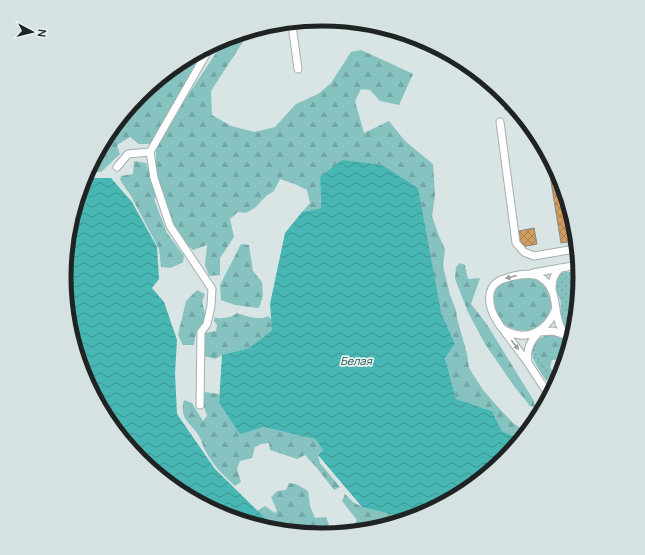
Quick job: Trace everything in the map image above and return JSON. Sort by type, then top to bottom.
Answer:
[{"type":"street","points":[[292,28],[298,69]]},
{"type":"street","points":[[200,405],[201,332],[207,324],[212,289],[170,226],[154,178],[150,152],[205,55]]},
{"type":"street","points":[[500,122],[516,243],[524,252],[534,256],[572,249]]},
{"type":"street","points":[[117,167],[128,154],[150,152]]},
{"type":"street","points":[[547,391],[528,362],[494,315],[489,303],[491,289],[499,281],[527,274],[573,266]]},
{"type":"street","points":[[552,291],[554,275],[560,268]]},
{"type":"street","points":[[527,274],[539,276],[547,283],[556,300],[557,321],[567,336]]},
{"type":"street","points":[[528,362],[527,354],[532,340],[548,325],[556,308]]},
{"type":"street","points":[[502,328],[517,334],[528,335],[539,332],[553,331],[567,336]]},
{"type":"path","points":[[410,42],[420,46]]},
{"type":"path","points":[[529,346],[552,380]]},
{"type":"green space","points":[[245,38],[211,91],[212,115],[231,126],[255,132],[275,127],[296,104],[318,94],[331,83],[351,52],[361,50],[413,74],[399,105],[380,101],[370,90],[361,89],[355,101],[364,133],[389,121],[405,141],[433,164],[435,195],[432,216],[445,249],[443,266],[450,295],[456,310],[469,368],[483,390],[513,423],[523,430],[516,438],[502,431],[492,411],[456,399],[445,358],[455,344],[441,312],[320,177],[321,208],[302,212],[310,203],[307,190],[280,179],[274,191],[266,196],[256,207],[246,213],[238,212],[230,219],[234,237],[220,258],[220,275],[209,276],[205,265],[207,245],[193,250],[179,237],[168,215],[156,179],[156,148],[165,129],[219,48]]},
{"type":"green space","points":[[212,52],[172,107],[152,144],[139,144],[130,137],[117,145],[120,154],[101,172],[94,171],[113,138],[133,112],[169,78]]},
{"type":"green space","points":[[134,161],[146,163],[158,196],[154,199],[167,233],[184,256],[183,262],[171,268],[161,267],[159,249],[131,196],[120,180],[121,176],[133,174]]},
{"type":"green space","points":[[241,244],[249,245],[253,271],[262,282],[263,296],[259,308],[235,305],[221,300],[220,285]]},
{"type":"green space","points":[[460,263],[465,265],[468,279],[480,278],[471,304],[486,323],[534,401],[535,407],[530,406],[514,386],[485,344],[468,312],[455,279],[456,267]]},
{"type":"green space","points":[[565,272],[574,273],[572,310],[568,333],[565,331],[560,315],[561,302],[555,287],[555,280],[559,274]]},
{"type":"green space","points":[[528,277],[536,278],[545,284],[550,292],[550,311],[546,320],[539,326],[530,330],[518,330],[507,326],[500,320],[494,304],[495,292],[505,281]]},
{"type":"green space","points":[[197,290],[205,294],[202,302],[207,320],[201,325],[195,338],[194,345],[183,345],[178,335],[186,301]]},
{"type":"green space","points":[[237,313],[256,318],[268,316],[272,320],[272,330],[249,348],[222,355],[215,359],[204,356],[204,333],[216,331],[217,325],[214,321],[215,317],[227,318]]},
{"type":"green space","points":[[550,335],[566,340],[561,359],[551,360],[549,366],[538,355],[534,347],[540,338]]},
{"type":"green space","points":[[545,336],[557,336],[566,340],[561,359],[552,360],[550,367],[555,374],[550,385],[534,361],[532,354],[533,347],[537,341]]},
{"type":"green space","points":[[204,392],[219,394],[219,403],[240,433],[263,427],[315,439],[323,450],[318,455],[320,463],[340,487],[334,490],[305,455],[297,459],[270,450],[269,443],[261,444],[255,447],[252,458],[240,461],[237,469],[241,482],[235,486],[214,465],[200,438],[187,421],[183,412],[184,400],[192,403],[203,421],[207,416],[204,407]]},
{"type":"green space","points":[[289,483],[296,484],[308,491],[310,506],[315,518],[326,517],[329,525],[322,529],[290,527],[270,523],[257,511],[265,506],[275,513],[277,511],[271,497],[277,491],[286,490]]},
{"type":"green space","points":[[345,494],[353,502],[362,507],[400,517],[353,527],[357,520],[342,501]]},
{"type":"water","name":"Белая","points":[[342,160],[382,165],[418,188],[441,312],[455,344],[445,358],[456,399],[492,411],[502,431],[516,438],[488,467],[462,487],[434,503],[400,517],[362,507],[318,455],[323,450],[315,439],[263,427],[240,434],[219,403],[222,355],[249,348],[272,330],[270,304],[285,233],[302,212],[321,208],[320,177]]},
{"type":"water","points":[[91,178],[111,178],[132,202],[157,247],[159,279],[152,288],[164,302],[177,340],[175,373],[177,414],[215,469],[270,523],[226,510],[183,487],[169,477],[133,443],[123,431],[113,417],[90,374],[76,327],[73,310],[71,278],[73,245],[76,228],[84,197]]},
{"type":"building","points":[[505,105],[510,110],[505,110]]},
{"type":"building","points":[[549,168],[561,197],[572,247],[569,248],[568,242],[561,243]]},
{"type":"building","points":[[534,228],[537,244],[522,247],[519,231]]}]
